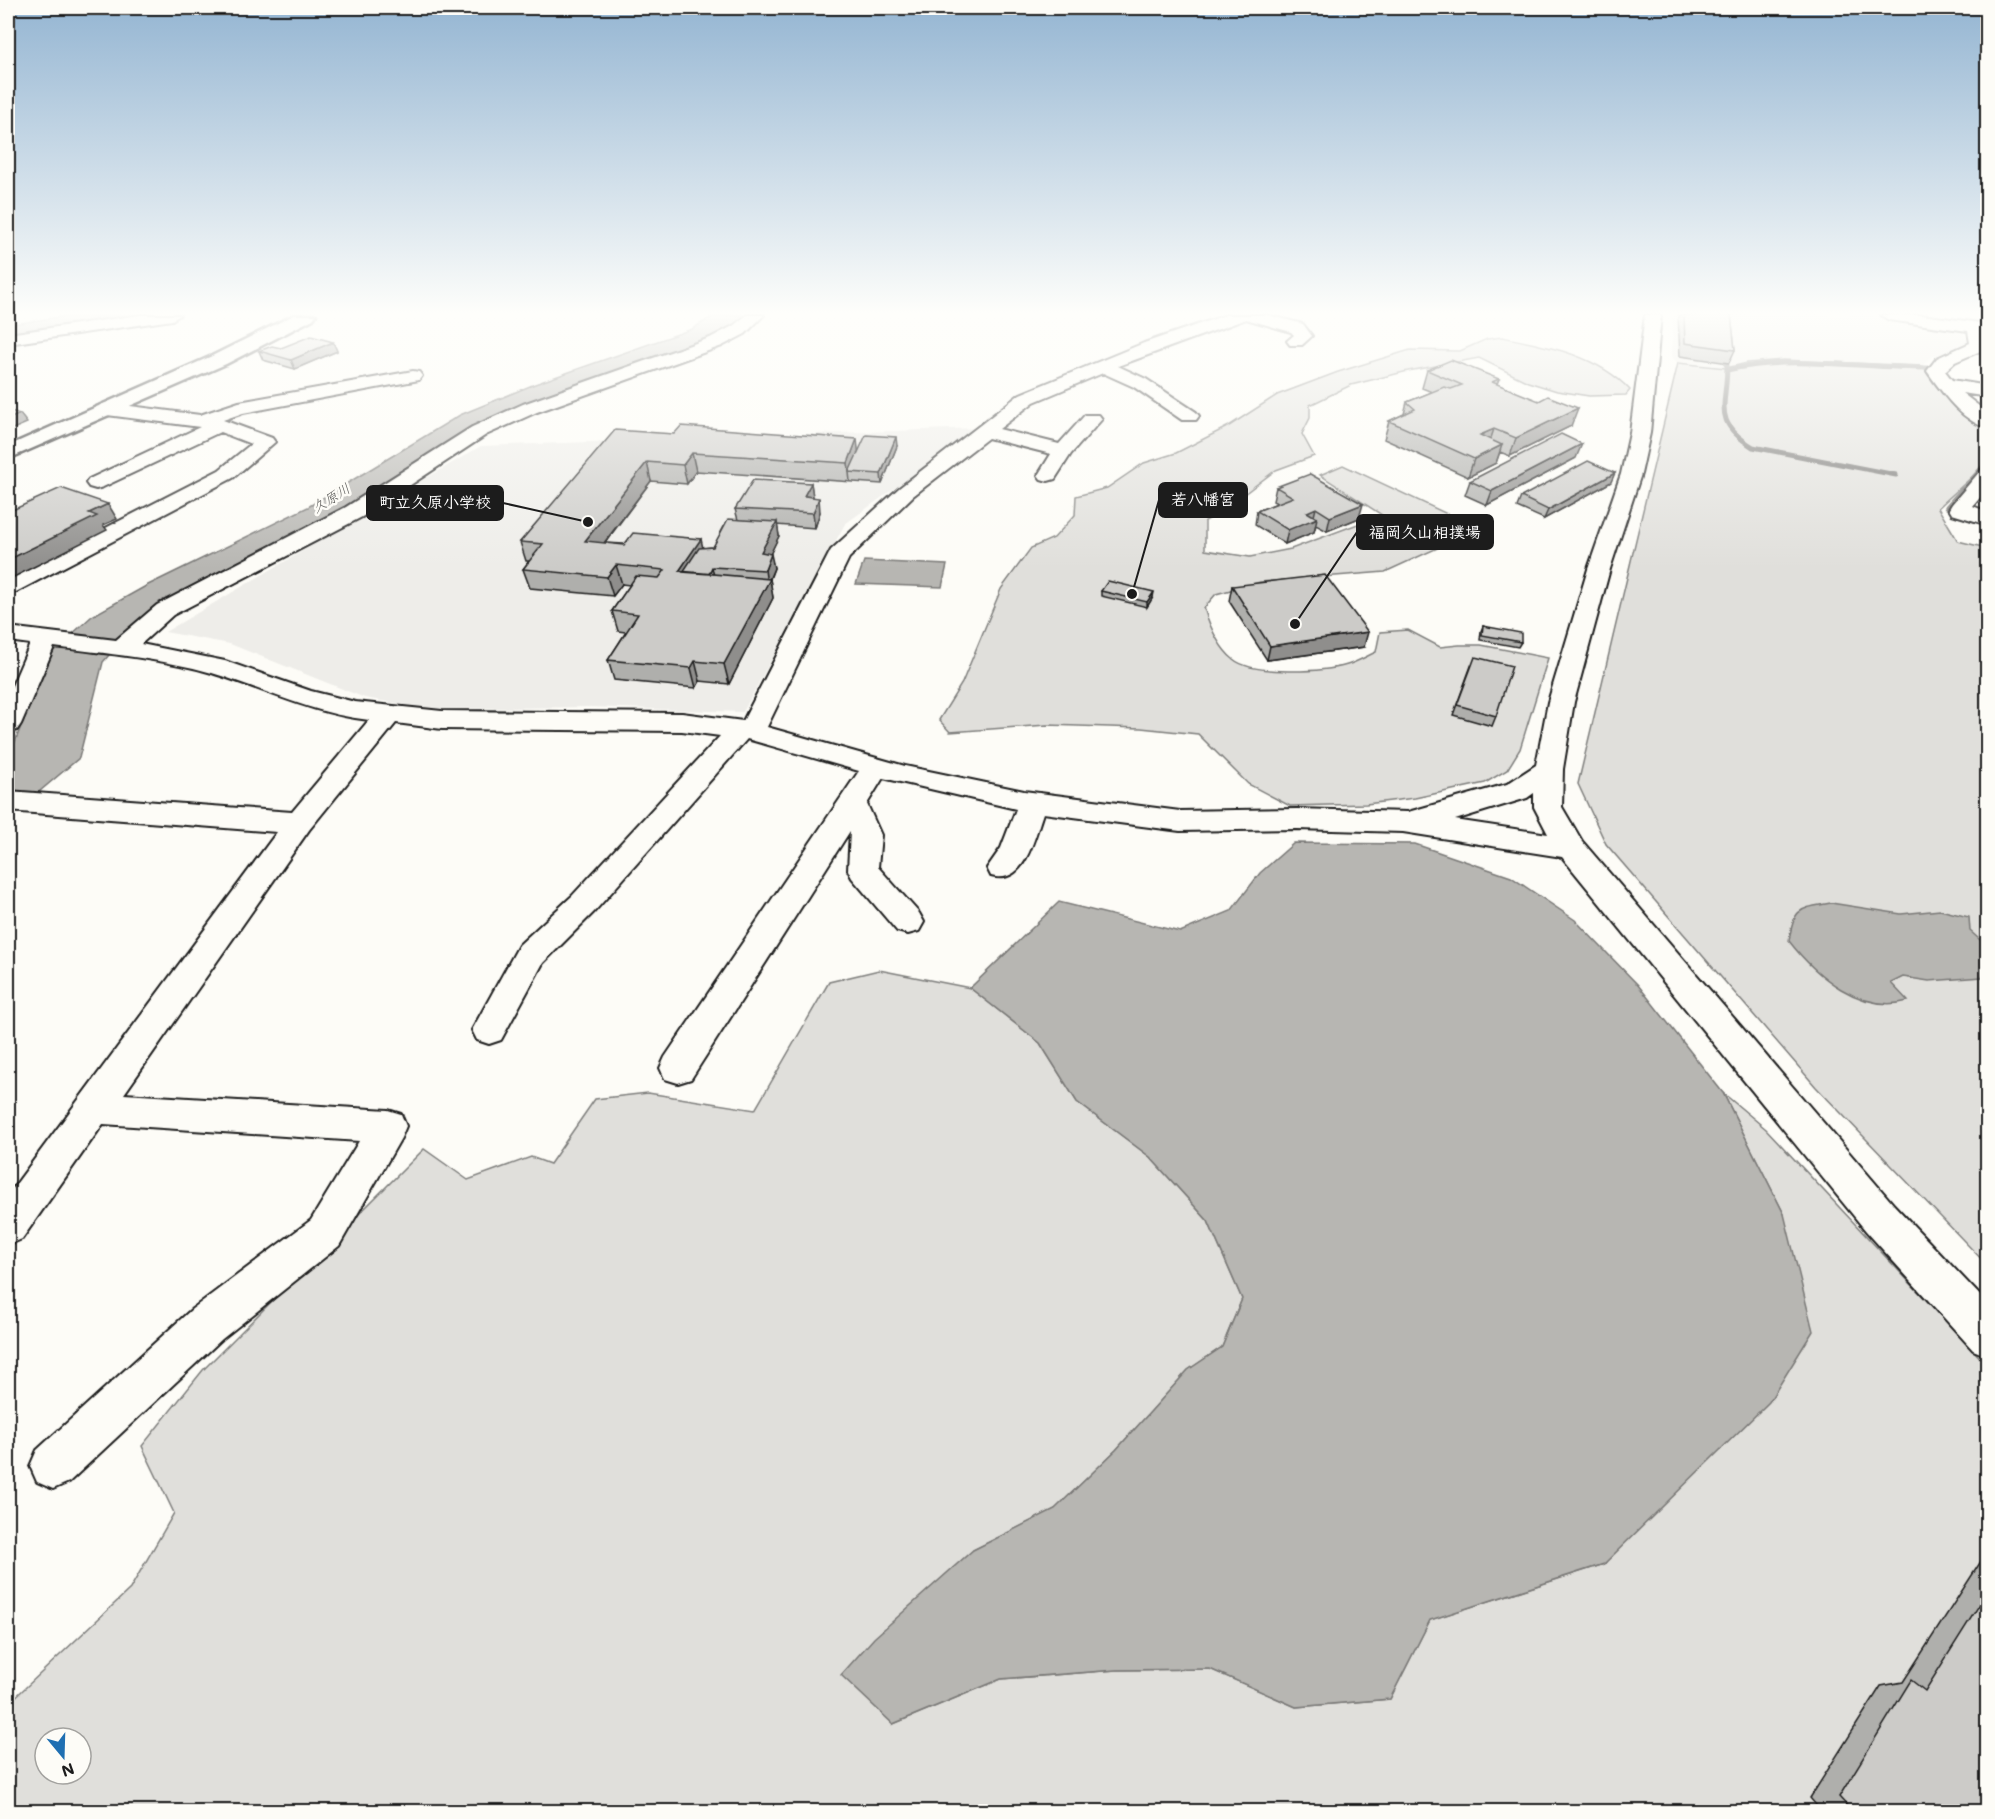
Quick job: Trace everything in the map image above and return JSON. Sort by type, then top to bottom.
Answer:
[{"type":"main road","points":[[8,453],[128,400]]},
{"type":"street","points":[[96,483],[239,408],[283,400]]},
{"type":"street","points":[[120,647],[165,610],[354,512],[478,430],[553,400]]},
{"type":"street","points":[[489,1030],[531,954],[584,904],[746,730],[839,555],[906,492],[1025,400]]},
{"type":"street","points":[[1165,400],[1189,416]]},
{"type":"street","points":[[1644,400],[1640,433],[1631,474],[1599,569],[1564,691],[1549,769],[1548,807],[1571,848],[1880,1218],[1988,1335]]},
{"type":"street","points":[[1958,400],[1988,422]]},
{"type":"street","points":[[8,587],[226,474],[266,442],[210,423],[107,409]]},
{"type":"street","points":[[1048,475],[1063,451],[1092,419]]},
{"type":"street","points":[[985,431],[1063,451]]},
{"type":"street","points":[[1988,474],[1960,509],[1988,519]]},
{"type":"street","points":[[8,633],[120,647],[216,666],[303,697],[355,710],[442,720],[682,722],[746,730],[876,768],[1033,802],[1180,821],[1297,819],[1403,822],[1571,848]]},
{"type":"street","points":[[8,724],[53,639]]},
{"type":"street","points":[[8,1226],[299,823],[389,714]]},
{"type":"street","points":[[678,1068],[876,768]]},
{"type":"street","points":[[1403,822],[1467,807],[1517,790],[1549,769]]},
{"type":"street","points":[[21,802],[299,823]]},
{"type":"street","points":[[1002,868],[1014,852],[1033,802]]},
{"type":"street","points":[[853,804],[866,835],[863,870],[908,922]]},
{"type":"street","points":[[53,1466],[207,1324],[325,1233],[388,1126],[94,1108]]},
{"type":"shaded area","points":[[1269,400],[1320,400],[1310,405],[1310,418],[1302,434],[1314,456],[1276,470],[1235,501],[1233,507],[1205,521],[1205,550],[1250,557],[1291,549],[1382,515],[1320,475],[1343,465],[1479,529],[1385,572],[1260,582],[1216,594],[1204,608],[1223,649],[1233,659],[1256,668],[1306,671],[1347,665],[1358,661],[1376,652],[1380,632],[1408,630],[1440,647],[1481,645],[1548,658],[1520,749],[1507,770],[1485,783],[1415,798],[1366,804],[1290,806],[1248,784],[1198,734],[1141,728],[1047,725],[950,732],[939,720],[962,683],[1001,589],[1031,548],[1054,538],[1075,515],[1076,496],[1107,488],[1144,463],[1176,453],[1229,426]]},
{"type":"shaded area","points":[[1669,400],[1952,400],[1987,424],[1987,463],[1938,508],[1958,541],[1987,548],[1987,1265],[1816,1087],[1606,844],[1578,784]]},
{"type":"shaded area","points":[[978,428],[845,524],[743,712],[589,707],[427,709],[365,698],[230,644],[165,632],[481,446]]},
{"type":"shaded area","points":[[879,970],[970,988],[1040,1043],[1077,1102],[1150,1157],[1208,1221],[1242,1299],[1222,1347],[1188,1370],[1116,1450],[1055,1509],[973,1550],[893,1724],[1001,1679],[1116,1670],[1210,1669],[1296,1707],[1390,1699],[1430,1620],[1605,1564],[1784,1214],[1723,1093],[1766,1129],[1987,1365],[1987,1811],[8,1812],[8,1704],[130,1589],[174,1513],[142,1446],[203,1370],[424,1149],[468,1180],[531,1157],[550,1164],[595,1099],[648,1093],[755,1110],[829,982]]},
{"type":"water","name":"久原川","points":[[497,400],[542,400],[481,422],[356,503],[135,625],[103,662],[79,758],[8,818],[8,760],[48,656],[92,616],[146,586],[308,507],[460,415]]},
{"type":"water","points":[[864,561],[947,565],[942,587],[856,584]]},
{"type":"water","points":[[1294,843],[1415,844],[1511,877],[1575,920],[1638,985],[1723,1093],[1784,1214],[1813,1331],[1769,1402],[1604,1564],[1430,1620],[1390,1699],[1296,1707],[1210,1669],[1116,1670],[1001,1679],[893,1724],[841,1675],[874,1638],[973,1550],[1055,1509],[1116,1450],[1188,1370],[1222,1347],[1242,1299],[1208,1221],[1150,1157],[1077,1102],[1040,1043],[970,988],[1059,902],[1180,932],[1231,911],[1260,873]]},
{"type":"water","points":[[1831,903],[1901,914],[1940,910],[1969,917],[1970,931],[1987,946],[1987,966],[1982,977],[1929,981],[1903,977],[1891,983],[1908,1001],[1890,1004],[1857,997],[1826,979],[1789,941],[1793,922],[1800,912]]},
{"type":"building","points":[[1412,400],[1558,400],[1578,408],[1516,438],[1494,429],[1480,435],[1502,445],[1474,459],[1389,421],[1415,409],[1407,402]]},
{"type":"building","points":[[8,410],[20,414],[8,419]]},
{"type":"building","points":[[681,426],[857,439],[848,463],[692,453],[683,465],[647,462],[585,541],[624,545],[633,533],[701,539],[679,571],[770,579],[724,664],[695,661],[691,668],[608,660],[638,614],[612,611],[636,576],[659,578],[665,570],[616,565],[607,577],[523,569],[543,544],[520,542],[615,430],[674,434]]},
{"type":"building","points":[[1561,434],[1582,444],[1492,491],[1470,481]]},
{"type":"building","points":[[866,435],[896,437],[881,474],[849,472]]},
{"type":"building","points":[[1588,461],[1615,473],[1548,510],[1521,497]]},
{"type":"building","points":[[1310,474],[1363,504],[1330,517],[1316,508],[1307,512],[1317,518],[1288,530],[1257,511],[1293,497],[1276,487]]},
{"type":"building","points":[[753,480],[811,483],[804,496],[819,498],[813,513],[735,509]]},
{"type":"building","points":[[61,488],[108,504],[89,513],[97,516],[8,560],[8,512]]},
{"type":"building","points":[[728,519],[777,522],[761,552],[771,554],[765,570],[712,567],[709,574],[683,572],[699,548],[713,547]]},
{"type":"building","points":[[1325,575],[1368,632],[1270,646],[1232,586]]},
{"type":"building","points":[[1108,581],[1154,592],[1147,602],[1101,591]]},
{"type":"building","points":[[1483,626],[1521,633],[1521,642],[1482,635]]},
{"type":"building","points":[[1475,657],[1512,666],[1496,716],[1457,705]]},
{"type":"building","points":[[1988,1591],[1988,1812],[1853,1812],[1839,1797],[1911,1680],[1925,1691]]},
{"type":"waterway","points":[[1724,400],[1724,412],[1731,429],[1753,447],[1896,475]]},
{"type":"waterway","points":[[1962,491],[1988,461]]},
{"type":"waterway","points":[[1948,507],[1963,490]]},
{"type":"place","name":"町立久原小学校","points":[[588,522]]},
{"type":"place","name":"若八幡宮","points":[[1132,594]]},
{"type":"place","name":"福岡久山相撲場","points":[[1295,624]]}]
